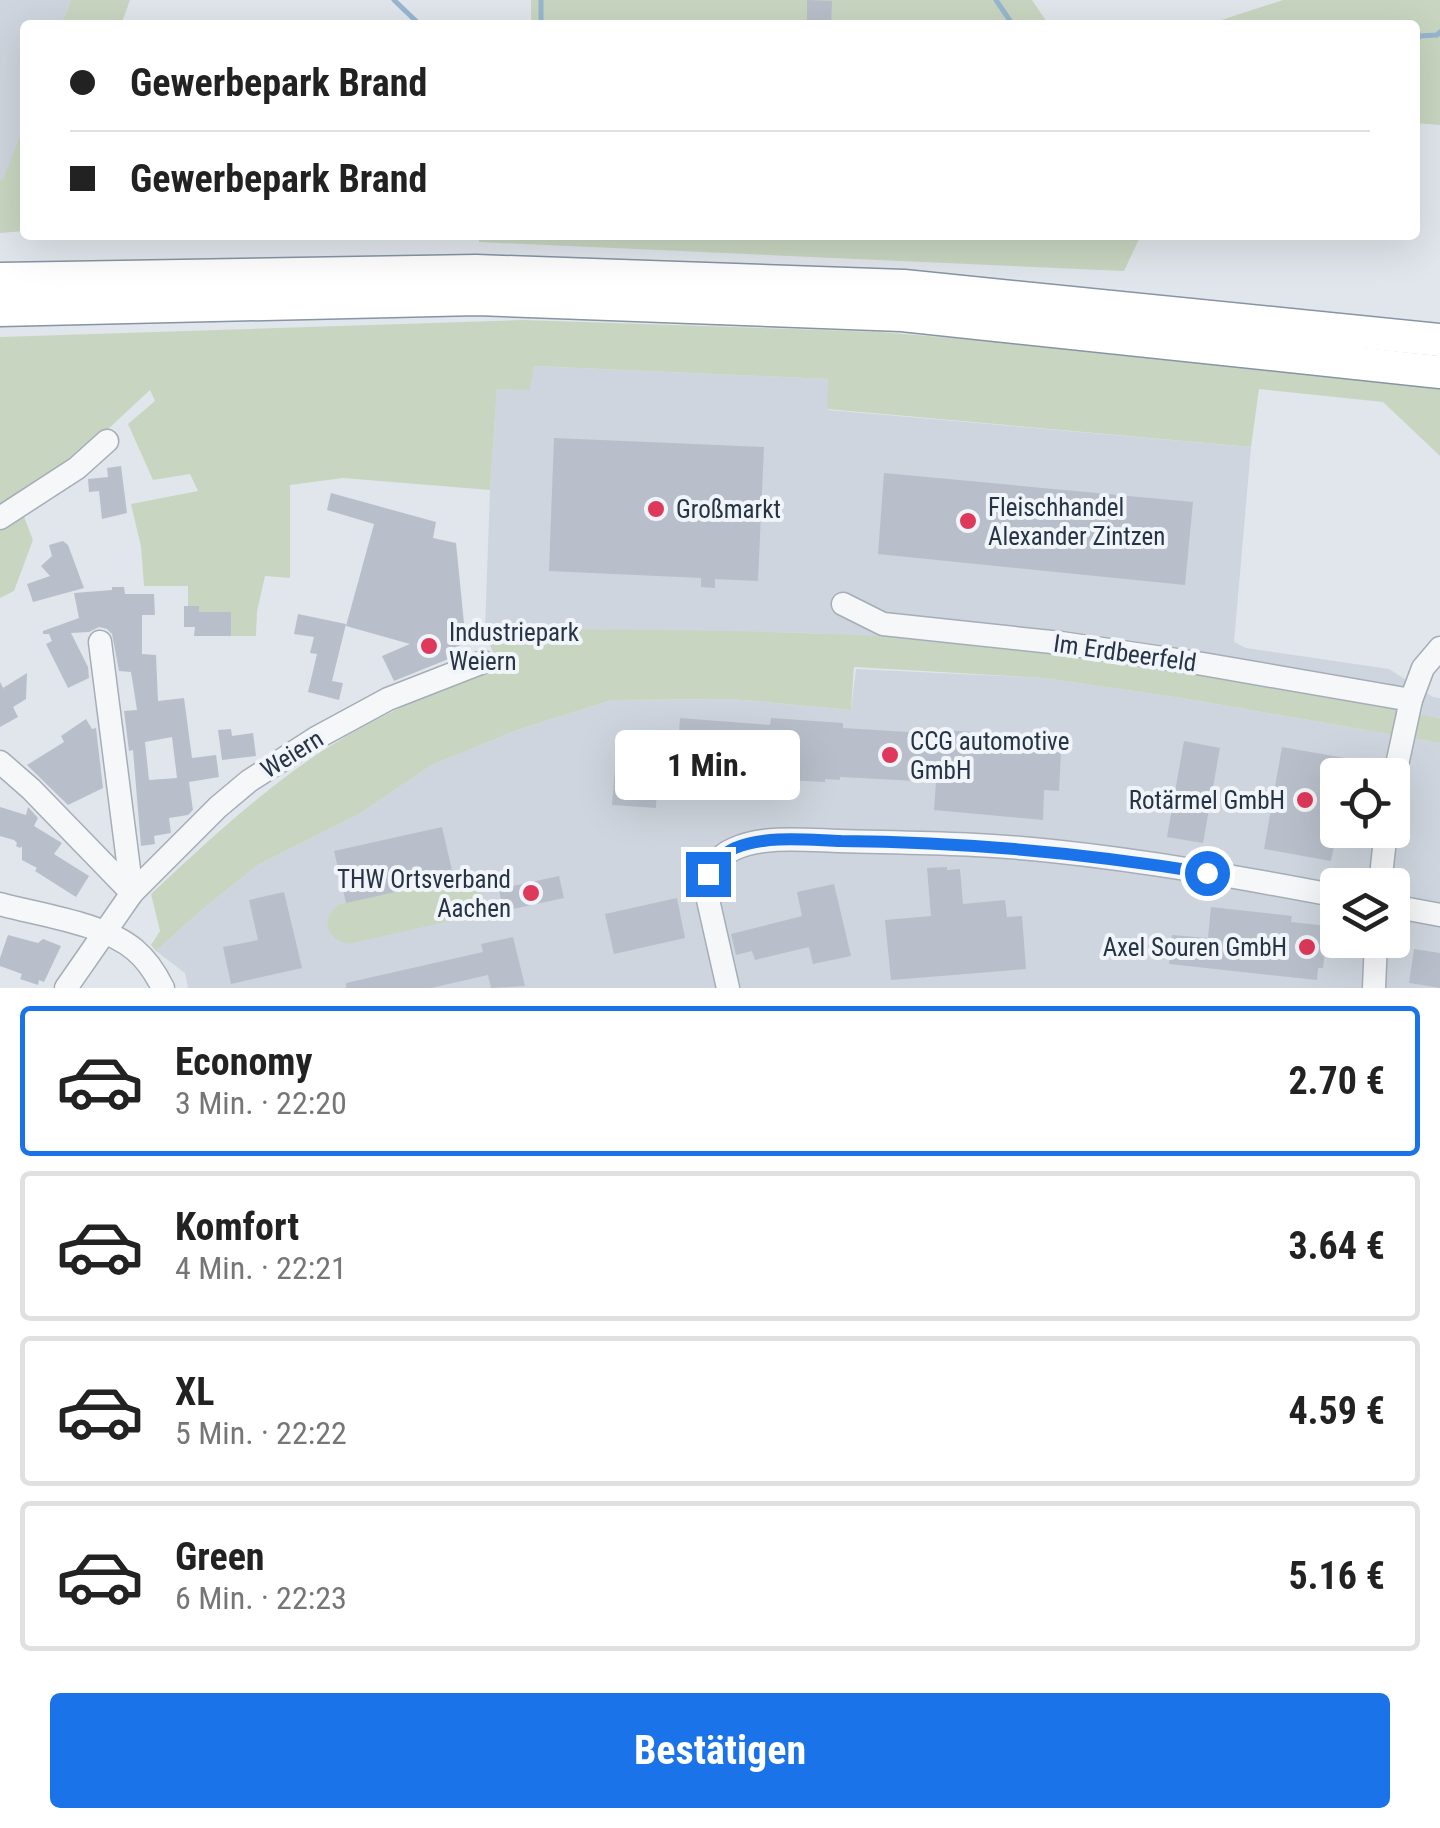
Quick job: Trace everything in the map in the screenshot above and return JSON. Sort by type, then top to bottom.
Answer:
[{"type":"highway","points":[[0,280],[476,270],[904,286],[1440,340]]},
{"type":"highway","points":[[0,310],[477,299],[902,315],[1440,372]]},
{"type":"street","points":[[0,518],[77,468],[107,440]]},
{"type":"street","name":"Im Erdbeerfeld","points":[[842,604],[883,624],[1061,643],[1411,700]]},
{"type":"street","points":[[100,642],[132,893]]},
{"type":"street","points":[[1398,758],[1411,700],[1423,668],[1440,648]]},
{"type":"street","name":"Weiern","points":[[66,988],[132,893],[249,781],[388,700],[483,662]]},
{"type":"street","points":[[0,762],[132,893]]},
{"type":"street","points":[[728,988],[706,890],[708,874],[715,863],[735,848],[766,842],[910,842],[1049,850],[1320,893]]},
{"type":"street","points":[[0,904],[105,932],[135,950],[163,988]]},
{"type":"street","points":[[1410,909],[1440,914]]},
{"type":"street","points":[[1374,988],[1375,958]]},
{"type":"shaded area","points":[[0,0],[71,0],[63,20],[20,20],[20,135],[0,181]]},
{"type":"shaded area","points":[[533,366],[829,379],[828,410],[1251,447],[1234,642],[1246,648],[1389,669],[1440,698],[1440,718],[1200,674],[1013,647],[811,633],[485,628],[497,388]]},
{"type":"shaded area","points":[[856,669],[1044,678],[1440,743],[1440,988],[188,988],[185,973],[156,951],[258,865],[359,814],[432,765],[517,730],[612,700],[731,699],[851,710]]},
{"type":"green space","points":[[71,0],[130,0],[123,20],[63,20]]},
{"type":"green space","points":[[531,0],[1032,0],[1046,20],[531,20]]},
{"type":"green space","points":[[1283,0],[1440,0],[1440,125],[1420,123],[1420,20],[1221,20]]},
{"type":"green space","points":[[20,134],[20,231],[0,233],[3,180]]},
{"type":"green space","points":[[479,240],[1139,240],[1124,271]]},
{"type":"green space","points":[[523,320],[880,332],[1134,353],[1440,388],[1440,456],[1383,402],[1259,389],[1251,447],[827,409],[828,379],[534,366],[530,390],[497,389],[490,490],[343,478],[290,485],[290,578],[265,576],[256,636],[204,636],[204,613],[188,612],[188,586],[144,586],[141,547],[131,504],[198,491],[190,474],[153,480],[128,424],[155,401],[150,390],[64,470],[18,501],[33,540],[14,591],[0,598],[0,337]]},
{"type":"green space","points":[[484,628],[816,633],[1014,647],[1174,670],[1440,718],[1440,743],[1044,678],[854,667],[851,710],[731,699],[612,700],[517,730],[432,765],[359,814],[258,865],[156,951],[151,945],[160,931],[151,894],[259,797],[330,746],[391,712],[497,664]]},
{"type":"green space","points":[[461,877],[475,881],[482,895],[482,904],[472,916],[348,944],[330,933],[330,915],[340,904]]},
{"type":"building","points":[[807,0],[832,1],[831,20],[807,20]]},
{"type":"building","name":"Großmarkt","points":[[554,438],[764,447],[758,581],[715,579],[715,588],[701,587],[701,578],[549,571]]},
{"type":"building","points":[[121,466],[127,513],[102,519],[99,491],[89,492],[88,479],[108,477],[107,468]]},
{"type":"building","points":[[884,473],[1193,502],[1185,585],[878,554]]},
{"type":"building","points":[[331,493],[436,522],[433,538],[456,543],[466,643],[453,648],[456,656],[394,681],[382,656],[410,644],[346,626],[374,524],[327,510]]},
{"type":"building","points":[[63,541],[84,588],[33,602],[27,584],[50,576],[41,566],[52,556],[49,545]]},
{"type":"building","points":[[124,587],[125,594],[154,594],[155,615],[142,615],[142,654],[156,655],[158,701],[184,698],[192,758],[216,755],[219,777],[189,782],[193,810],[188,815],[169,818],[171,833],[154,836],[155,844],[141,846],[133,750],[129,751],[124,711],[137,710],[131,672],[119,671],[112,634],[107,629],[71,633],[88,667],[89,678],[68,688],[46,644],[52,641],[49,634],[43,634],[79,618],[74,593]],"holes":[[[172,737],[177,778],[149,780],[145,742]]]},
{"type":"building","points":[[184,606],[199,606],[199,612],[231,612],[231,636],[194,636],[195,627],[184,627]]},
{"type":"building","points":[[298,614],[346,624],[332,681],[343,683],[339,700],[308,692],[317,654],[310,653],[314,637],[294,634]]},
{"type":"building","points":[[27,673],[26,699],[13,707],[18,717],[0,727],[0,682],[3,688]]},
{"type":"building","points":[[680,718],[770,725],[771,718],[843,723],[843,728],[939,734],[939,730],[977,732],[976,748],[1061,752],[1059,791],[1044,790],[1043,820],[934,810],[936,782],[840,777],[825,782],[747,778],[746,794],[657,788],[656,808],[612,805],[615,768],[676,772]]},
{"type":"building","points":[[86,719],[92,729],[96,728],[103,788],[68,805],[27,765],[64,742],[61,736]]},
{"type":"building","points":[[231,729],[232,736],[253,733],[256,756],[222,760],[218,730]]},
{"type":"building","points":[[1184,741],[1220,748],[1203,843],[1167,837]]},
{"type":"building","name":"Rotärmel GmbH","points":[[1282,747],[1344,758],[1320,758],[1320,848],[1334,848],[1331,861],[1264,849]]},
{"type":"building","points":[[0,807],[26,815],[28,807],[38,818],[34,826],[62,843],[54,854],[89,876],[76,897],[22,860],[22,846],[0,836]]},
{"type":"building","points":[[442,827],[454,879],[346,903],[334,851]]},
{"type":"building","points":[[927,868],[960,869],[963,904],[1005,900],[1007,917],[1022,916],[1026,969],[891,980],[885,920],[931,916]]},
{"type":"building","name":"THW Ortsverband Aachen","points":[[559,876],[564,898],[503,911],[499,889]]},
{"type":"building","points":[[834,884],[851,956],[813,964],[809,947],[755,960],[752,951],[736,955],[731,934],[802,916],[797,892]]},
{"type":"building","points":[[284,892],[302,968],[231,984],[223,947],[258,940],[249,900]]},
{"type":"building","points":[[677,898],[685,938],[614,954],[605,914]]},
{"type":"building","points":[[1211,907],[1292,916],[1291,922],[1320,925],[1323,968],[1318,968],[1317,980],[1169,964],[1172,935],[1208,938]]},
{"type":"building","points":[[8,935],[38,943],[43,939],[61,946],[44,982],[39,980],[38,985],[20,979],[22,974],[0,966]]},
{"type":"building","points":[[513,937],[525,986],[491,988],[488,975],[431,988],[346,988],[346,983],[483,952],[481,944]]},
{"type":"building","points":[[1414,949],[1440,953],[1440,988],[1409,983]]},
{"type":"waterway","points":[[394,0],[415,20]]},
{"type":"waterway","points":[[541,0],[541,20]]},
{"type":"waterway","points":[[996,0],[1010,20]]},
{"type":"waterway","points":[[1420,36],[1440,32]]},
{"type":"place","name":"Großmarkt","points":[[656,509]]},
{"type":"place","name":"Fleischhandel Alexander Zintzen","points":[[968,521]]},
{"type":"place","name":"Industriepark Weiern","points":[[429,646]]},
{"type":"place","name":"CCG automotive GmbH","points":[[890,755]]},
{"type":"place","name":"Rotärmel GmbH","points":[[1305,800]]},
{"type":"place","name":"THW Ortsverband Aachen","points":[[531,893]]},
{"type":"place","name":"Axel Souren GmbH","points":[[1307,947]]},
{"type":"route","points":[[708,874],[715,863],[735,848],[766,842],[830,840],[1049,850],[1207,873]]}]
